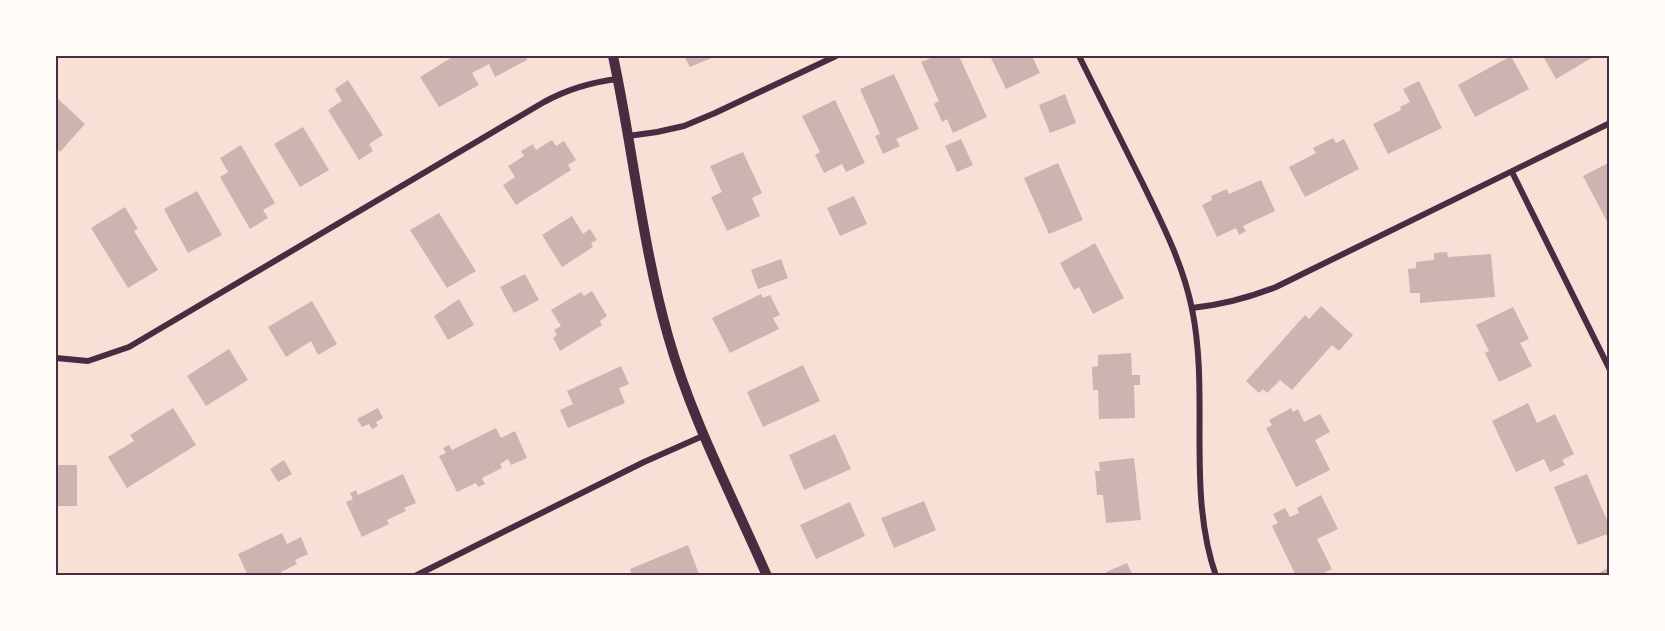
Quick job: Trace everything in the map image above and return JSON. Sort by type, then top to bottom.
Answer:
[{"type":"street","points":[[613,56],[647,251],[672,349],[705,435],[767,576]]},
{"type":"street","points":[[628,136],[684,126],[836,56]]},
{"type":"street","points":[[1079,56],[1168,236],[1192,308],[1197,346],[1203,517],[1216,576]]},
{"type":"street","points":[[56,358],[88,361],[129,347],[544,102],[567,90],[583,85],[618,79]]},
{"type":"street","points":[[1192,308],[1248,299],[1610,123]]},
{"type":"street","points":[[1512,172],[1610,370]]},
{"type":"street","points":[[415,576],[644,462],[705,435]]},
{"type":"building","points":[[454,56],[525,56],[527,60],[495,77],[489,64],[472,73],[479,85],[439,107],[420,77]]},
{"type":"building","points":[[684,56],[716,56],[690,67]]},
{"type":"building","points":[[936,56],[959,56],[987,117],[953,133],[947,119],[942,122],[934,104],[939,101],[921,62]]},
{"type":"building","points":[[990,56],[1032,56],[1040,73],[1006,89]]},
{"type":"building","points":[[1511,56],[1529,89],[1475,117],[1458,85]]},
{"type":"building","points":[[1543,56],[1595,56],[1556,79]]},
{"type":"building","points":[[894,74],[919,129],[896,139],[900,146],[883,154],[875,136],[880,134],[860,89]]},
{"type":"building","points":[[348,80],[383,135],[369,144],[373,151],[359,160],[328,110],[342,101],[335,89]]},
{"type":"building","points":[[1419,81],[1442,128],[1388,154],[1373,124],[1401,110],[1400,107],[1410,102],[1403,89]]},
{"type":"building","points":[[1065,94],[1076,123],[1050,133],[1039,105]]},
{"type":"building","points":[[56,97],[85,124],[60,152],[56,148]]},
{"type":"building","points":[[835,100],[865,163],[846,172],[842,164],[824,173],[815,155],[820,152],[802,116]]},
{"type":"building","points":[[303,127],[329,170],[300,187],[274,144]]},
{"type":"building","points":[[1333,138],[1336,143],[1344,139],[1359,169],[1305,197],[1289,167],[1316,153],[1313,148]]},
{"type":"building","points":[[961,139],[973,165],[957,172],[945,146]]},
{"type":"building","points":[[552,140],[556,146],[564,141],[576,160],[568,165],[571,170],[516,205],[503,185],[515,177],[508,166],[524,156],[521,151],[533,144],[536,150]]},
{"type":"building","points":[[241,145],[275,203],[263,210],[268,218],[250,229],[220,177],[228,172],[220,158]]},
{"type":"building","points":[[743,152],[762,193],[752,198],[760,216],[727,231],[711,197],[722,192],[710,166]]},
{"type":"building","points":[[1610,162],[1610,227],[1583,176]]},
{"type":"building","points":[[1058,163],[1083,220],[1049,234],[1024,178]]},
{"type":"building","points":[[1261,180],[1275,211],[1243,226],[1246,231],[1239,235],[1236,228],[1217,237],[1202,205],[1212,200],[1211,196],[1227,189],[1229,194]]},
{"type":"building","points":[[197,191],[222,235],[188,253],[164,209]]},
{"type":"building","points":[[854,196],[867,224],[840,236],[827,208]]},
{"type":"building","points":[[125,207],[138,229],[134,231],[158,270],[128,288],[91,228]]},
{"type":"building","points":[[439,213],[476,271],[447,288],[410,230]]},
{"type":"building","points":[[572,216],[583,234],[590,229],[597,240],[591,243],[593,247],[562,267],[542,235]]},
{"type":"building","points":[[1095,243],[1124,298],[1093,314],[1079,287],[1074,290],[1060,263]]},
{"type":"building","points":[[1447,252],[1448,257],[1491,254],[1495,297],[1420,303],[1420,293],[1410,293],[1408,269],[1416,268],[1416,262],[1434,260],[1434,253]]},
{"type":"building","points":[[781,259],[788,278],[758,289],[751,270]]},
{"type":"building","points":[[525,274],[539,300],[514,313],[500,287]]},
{"type":"building","points":[[592,291],[607,316],[600,321],[602,325],[560,351],[553,338],[557,335],[554,330],[561,326],[551,310],[581,292],[584,296]]},
{"type":"building","points":[[761,294],[763,298],[770,295],[780,315],[773,318],[779,329],[730,353],[712,318]]},
{"type":"building","points":[[459,299],[474,325],[448,340],[434,316]]},
{"type":"building","points":[[312,301],[337,344],[318,355],[311,341],[286,357],[268,327]]},
{"type":"building","points":[[1321,306],[1353,335],[1339,351],[1332,345],[1292,390],[1280,380],[1267,393],[1263,389],[1259,393],[1246,381],[1305,315],[1309,319]]},
{"type":"building","points":[[1513,307],[1529,339],[1520,343],[1532,366],[1499,382],[1485,353],[1489,351],[1476,325]]},
{"type":"building","points":[[229,349],[248,380],[206,406],[187,376]]},
{"type":"building","points":[[1131,353],[1132,375],[1140,375],[1140,385],[1134,385],[1135,418],[1099,419],[1098,390],[1093,390],[1092,367],[1098,366],[1098,355]]},
{"type":"building","points":[[803,365],[820,401],[763,427],[747,392]]},
{"type":"building","points":[[621,366],[629,384],[619,388],[625,403],[568,428],[560,410],[573,404],[567,391]]},
{"type":"building","points":[[1528,403],[1537,423],[1555,414],[1574,454],[1562,460],[1565,465],[1550,472],[1544,459],[1516,472],[1492,421]]},
{"type":"building","points":[[173,408],[196,445],[127,488],[108,457],[134,441],[130,435]]},
{"type":"building","points":[[378,408],[383,418],[376,422],[378,426],[372,429],[369,424],[362,427],[357,419]]},
{"type":"building","points":[[1291,408],[1293,412],[1298,409],[1304,422],[1320,414],[1330,432],[1315,440],[1330,470],[1296,487],[1266,428],[1272,425],[1269,420]]},
{"type":"building","points":[[496,428],[501,438],[515,431],[527,458],[511,465],[508,459],[500,464],[502,468],[482,478],[485,484],[478,487],[476,483],[457,492],[439,456],[446,453],[443,448],[449,445],[452,450]]},
{"type":"building","points":[[835,434],[851,469],[804,490],[789,455]]},
{"type":"building","points":[[1134,458],[1141,520],[1106,523],[1103,495],[1097,495],[1095,471],[1100,471],[1099,462]]},
{"type":"building","points":[[284,460],[292,474],[278,482],[270,469]]},
{"type":"building","points":[[56,465],[77,465],[77,506],[56,506]]},
{"type":"building","points":[[403,474],[416,503],[404,508],[406,511],[387,520],[389,524],[362,537],[346,502],[353,499],[350,493],[356,490],[358,495]]},
{"type":"building","points":[[1587,474],[1610,527],[1610,533],[1578,545],[1554,487]]},
{"type":"building","points":[[1321,495],[1338,529],[1317,539],[1332,569],[1318,576],[1296,576],[1272,526],[1278,523],[1273,514],[1285,508],[1290,517],[1299,513],[1297,508]]},
{"type":"building","points":[[924,501],[936,530],[894,548],[881,518]]},
{"type":"building","points":[[850,502],[865,536],[816,559],[800,525]]},
{"type":"building","points":[[282,533],[287,544],[301,537],[308,554],[295,560],[297,564],[281,572],[283,576],[248,576],[238,554]]},
{"type":"building","points":[[688,545],[699,574],[695,576],[632,576],[630,569]]},
{"type":"building","points":[[1127,563],[1133,576],[1107,576],[1106,572]]},
{"type":"building","points":[[1610,567],[1610,576],[1593,576]]}]
